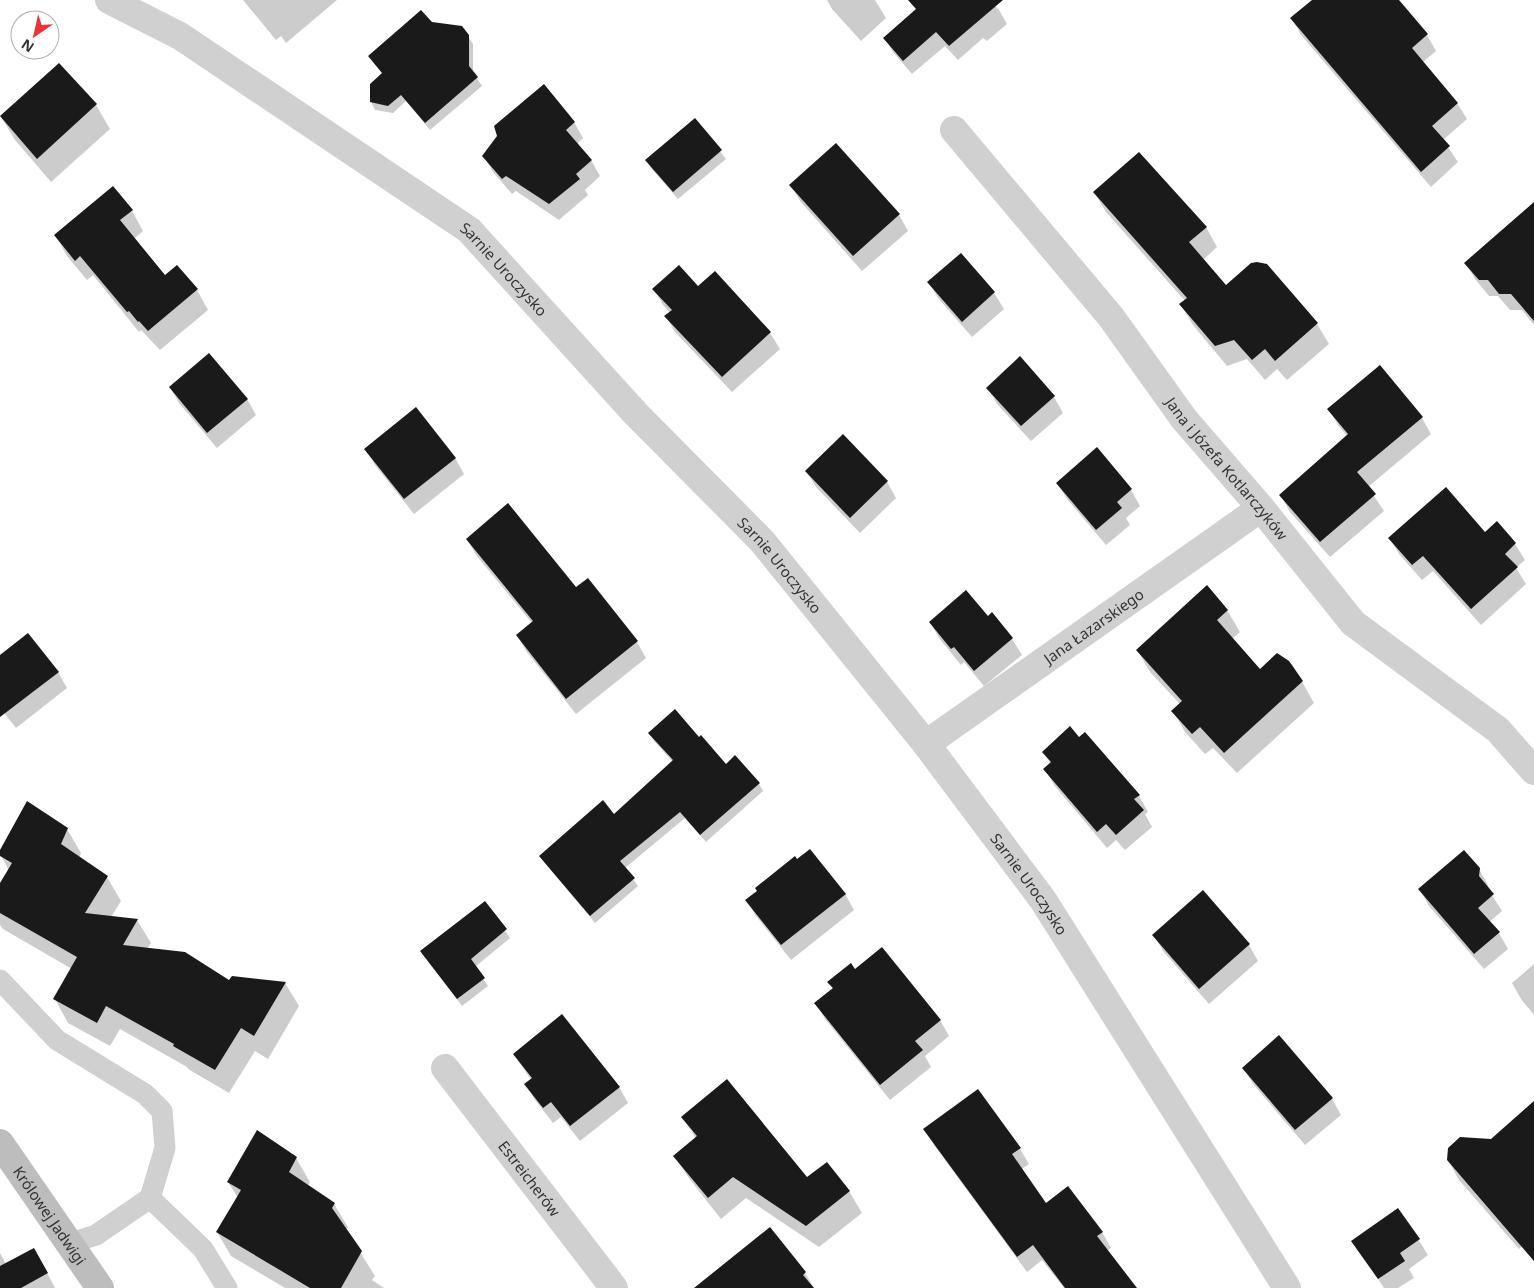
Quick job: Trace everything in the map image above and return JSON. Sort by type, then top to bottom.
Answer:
[{"type":"street","name":"Sarnie Uroczysko","points":[[109,0],[180,36],[469,230],[636,414],[762,542],[926,744],[1044,900],[1287,1288]]},
{"type":"street","name":"Jana i Józefa Kotlarczyków","points":[[954,130],[1111,317],[1184,418],[1261,508],[1353,623],[1498,730],[1534,771]]},
{"type":"street","name":"Jana Łazarskiego","points":[[926,744],[1261,508]]},
{"type":"street","name":"Estreicherów","points":[[445,1068],[614,1288]]},
{"type":"street","name":"Królowej Jadwigi","points":[[1,1147],[71,1243],[100,1288]]},
{"type":"lane","points":[[0,980],[57,1040],[145,1094],[162,1111],[165,1148],[150,1198],[96,1235],[71,1243]]},
{"type":"lane","points":[[150,1198],[203,1249],[227,1288]]},
{"type":"building","points":[[908,0],[1003,0],[949,46],[936,32],[903,61],[883,38],[916,9]]},
{"type":"building","points":[[1312,0],[1399,0],[1428,34],[1412,48],[1458,103],[1432,126],[1450,146],[1421,172],[1290,18]]},
{"type":"building","points":[[421,10],[432,22],[462,26],[469,35],[469,66],[478,77],[425,123],[401,95],[388,106],[370,102],[370,84],[382,73],[368,56]]},
{"type":"building","points":[[59,63],[97,104],[37,159],[0,116]]},
{"type":"building","points":[[544,84],[575,122],[566,130],[592,160],[576,174],[580,179],[549,204],[506,176],[502,179],[482,156],[497,136],[494,126]]},
{"type":"building","points":[[695,118],[722,150],[673,192],[645,160]]},
{"type":"building","points":[[836,143],[900,214],[853,256],[789,185]]},
{"type":"building","points":[[1139,152],[1207,227],[1189,242],[1226,285],[1251,263],[1267,264],[1318,323],[1275,361],[1265,349],[1252,360],[1234,340],[1215,346],[1179,304],[1187,298],[1093,192]]},
{"type":"building","points":[[113,186],[133,210],[120,220],[165,275],[177,265],[198,289],[148,331],[129,311],[127,312],[80,256],[75,261],[54,235]]},
{"type":"building","points":[[1534,202],[1534,321],[1511,294],[1499,294],[1488,280],[1479,280],[1464,263]]},
{"type":"building","points":[[961,253],[995,292],[962,322],[927,282]]},
{"type":"building","points":[[679,265],[698,286],[715,271],[771,332],[722,377],[664,316],[672,310],[652,289]]},
{"type":"building","points":[[209,353],[248,399],[207,433],[169,387]]},
{"type":"building","points":[[1020,356],[1055,396],[1021,426],[986,388]]},
{"type":"building","points":[[1380,365],[1423,417],[1357,472],[1376,494],[1320,542],[1279,495],[1348,434],[1327,409]]},
{"type":"building","points":[[416,407],[456,458],[404,499],[364,449]]},
{"type":"building","points":[[843,434],[888,481],[850,518],[805,471]]},
{"type":"building","points":[[1097,447],[1132,489],[1117,502],[1122,508],[1096,530],[1056,483]]},
{"type":"building","points":[[1446,487],[1485,532],[1497,521],[1516,543],[1505,554],[1518,567],[1471,609],[1423,556],[1412,565],[1388,538]]},
{"type":"building","points":[[508,503],[576,587],[588,578],[638,641],[566,699],[516,635],[533,621],[466,539]]},
{"type":"building","points":[[1207,585],[1228,610],[1217,620],[1260,669],[1277,653],[1289,661],[1303,681],[1224,753],[1200,727],[1192,734],[1171,711],[1182,701],[1136,650]]},
{"type":"building","points":[[966,590],[988,616],[992,612],[1013,638],[974,671],[954,647],[951,649],[929,622]]},
{"type":"building","points":[[28,633],[59,672],[0,717],[0,655]]},
{"type":"building","points":[[675,709],[726,764],[735,755],[760,783],[700,835],[680,812],[620,861],[635,878],[590,916],[539,856],[603,800],[614,814],[673,760],[648,733]]},
{"type":"building","points":[[1070,726],[1079,737],[1085,732],[1140,795],[1134,799],[1144,810],[1116,835],[1106,824],[1097,832],[1043,769],[1051,762],[1042,752]]},
{"type":"building","points":[[27,801],[68,828],[61,844],[108,876],[85,913],[138,919],[123,945],[185,952],[229,980],[232,976],[286,982],[254,1036],[241,1028],[215,1070],[173,1046],[174,1044],[106,1006],[97,1023],[53,999],[77,957],[0,913],[0,883],[12,863],[0,856],[0,850]]},
{"type":"building","points":[[810,849],[846,894],[781,945],[745,900],[757,891],[755,888],[795,856],[797,859]]},
{"type":"building","points":[[1464,850],[1480,868],[1479,876],[1494,894],[1478,908],[1500,932],[1474,954],[1418,889]]},
{"type":"building","points":[[1203,890],[1250,944],[1199,989],[1152,935]]},
{"type":"building","points":[[485,901],[507,929],[471,959],[485,978],[457,999],[420,951]]},
{"type":"building","points":[[882,947],[941,1020],[915,1041],[923,1050],[880,1085],[814,1003],[833,988],[827,982],[851,963],[855,969]]},
{"type":"building","points":[[562,1014],[620,1087],[570,1126],[551,1102],[543,1108],[524,1084],[532,1078],[513,1054]]},
{"type":"building","points":[[1279,1035],[1333,1098],[1295,1130],[1242,1068]]},
{"type":"building","points":[[727,1079],[807,1177],[827,1162],[850,1191],[806,1226],[733,1177],[708,1198],[673,1156],[697,1136],[681,1117]]},
{"type":"building","points":[[978,1089],[1021,1148],[1012,1154],[1046,1203],[1068,1186],[1103,1232],[1097,1236],[1137,1288],[1065,1288],[1033,1245],[1017,1257],[923,1129]]},
{"type":"building","points":[[1534,1101],[1534,1261],[1447,1160],[1448,1148],[1460,1137],[1491,1139]]},
{"type":"building","points":[[257,1130],[297,1157],[289,1172],[335,1203],[332,1208],[362,1251],[341,1288],[310,1288],[216,1232],[241,1190],[227,1182]]},
{"type":"building","points":[[1398,1208],[1420,1239],[1400,1253],[1405,1261],[1378,1279],[1351,1241]]},
{"type":"building","points":[[770,1227],[806,1272],[803,1275],[814,1288],[694,1288]]},
{"type":"building","points":[[34,1248],[48,1273],[21,1288],[0,1288],[0,1266]]}]
